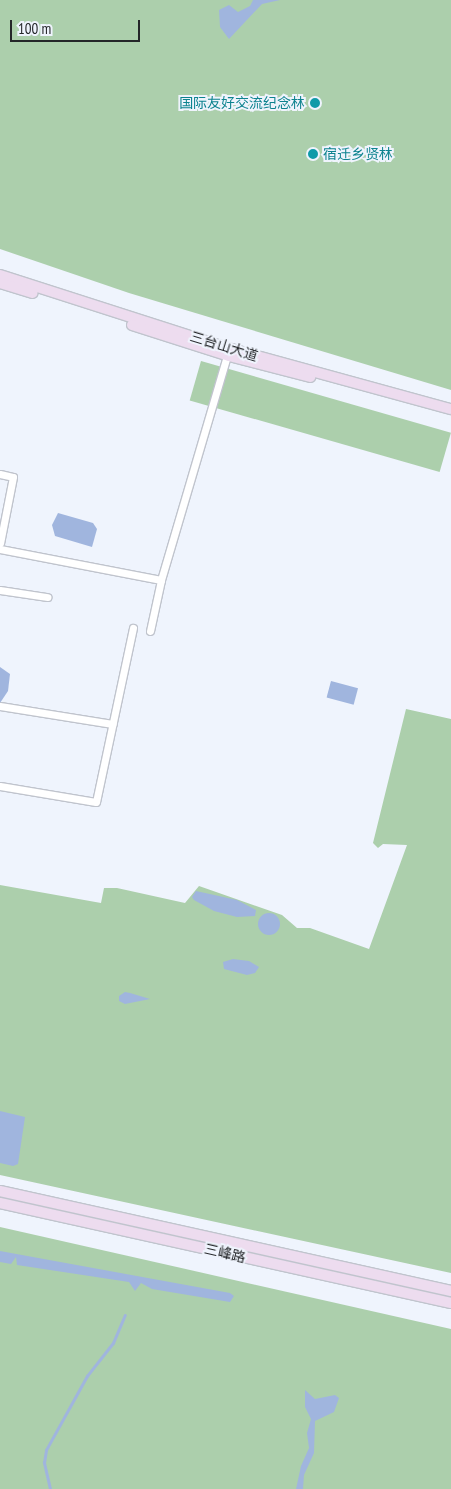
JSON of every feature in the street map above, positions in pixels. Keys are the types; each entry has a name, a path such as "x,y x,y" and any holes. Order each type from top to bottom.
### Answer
{"main road":[{"name":"三台山大道","path":"0,275 228,352 451,409"},
{"name":"三台山大道","path":"0,283 228,352 451,416"},
{"name":"三峰路","path":"0,1191 451,1291"},
{"name":"三峰路","path":"0,1203 451,1303"}],"street":[{"path":"150,631 161,580 228,352"},
{"path":"0,474 13,477 0,543"},
{"path":"0,549 161,580"},
{"path":"0,590 47,598"},
{"path":"0,786 96,802 133,628"},
{"path":"0,706 113,724"}],"green space":[{"path":"0,0 451,0 451,390 129,293 0,249"},
{"path":"201,361 451,433 440,472 190,400"},
{"path":"406,709 451,719 451,1273 0,1175 0,885 101,903 104,888 117,888 185,903 199,886 282,915 297,928 310,928 369,949 407,845 383,844 378,848 373,843"},
{"path":"0,1227 451,1329 451,1489 0,1489"}],"water":[{"path":"253,0 280,0 262,4 229,39 220,27 219,10 229,5 238,12 250,6"},
{"path":"58,513 93,523 97,529 92,547 55,536 52,525"},
{"path":"0,667 10,674 8,691 0,703"},
{"path":"331,681 358,688 354,705 327,697"},
{"path":"196,891 237,900 256,910 255,916 237,917 214,911 194,900 192,897"},
{"path":"269,913 277,916 280,924 277,932 269,935 261,932 258,924 261,916"},
{"path":"233,959 249,961 259,967 255,973 247,975 224,969 223,962"},
{"path":"125,992 150,999 125,1004 119,1001 119,996"},
{"path":"0,1111 25,1117 18,1164 13,1166 0,1163"},
{"path":"0,1251 230,1293 234,1296 230,1302 152,1289 141,1283 135,1291 129,1282 17,1265 16,1257 11,1264 0,1262"},
{"path":"305,1390 315,1399 335,1395 339,1398 334,1412 315,1421 314,1453 304,1475 303,1489 296,1489 301,1466 309,1448 307,1433 311,1419 305,1407"}],"waterway":[{"path":"50,1489 44,1463 46,1450 87,1376 113,1343 125,1315"}],"place":[{"name":"国际友好交流纪念林","path":"315,103"},
{"name":"宿迁乡贤林","path":"313,154"}]}
